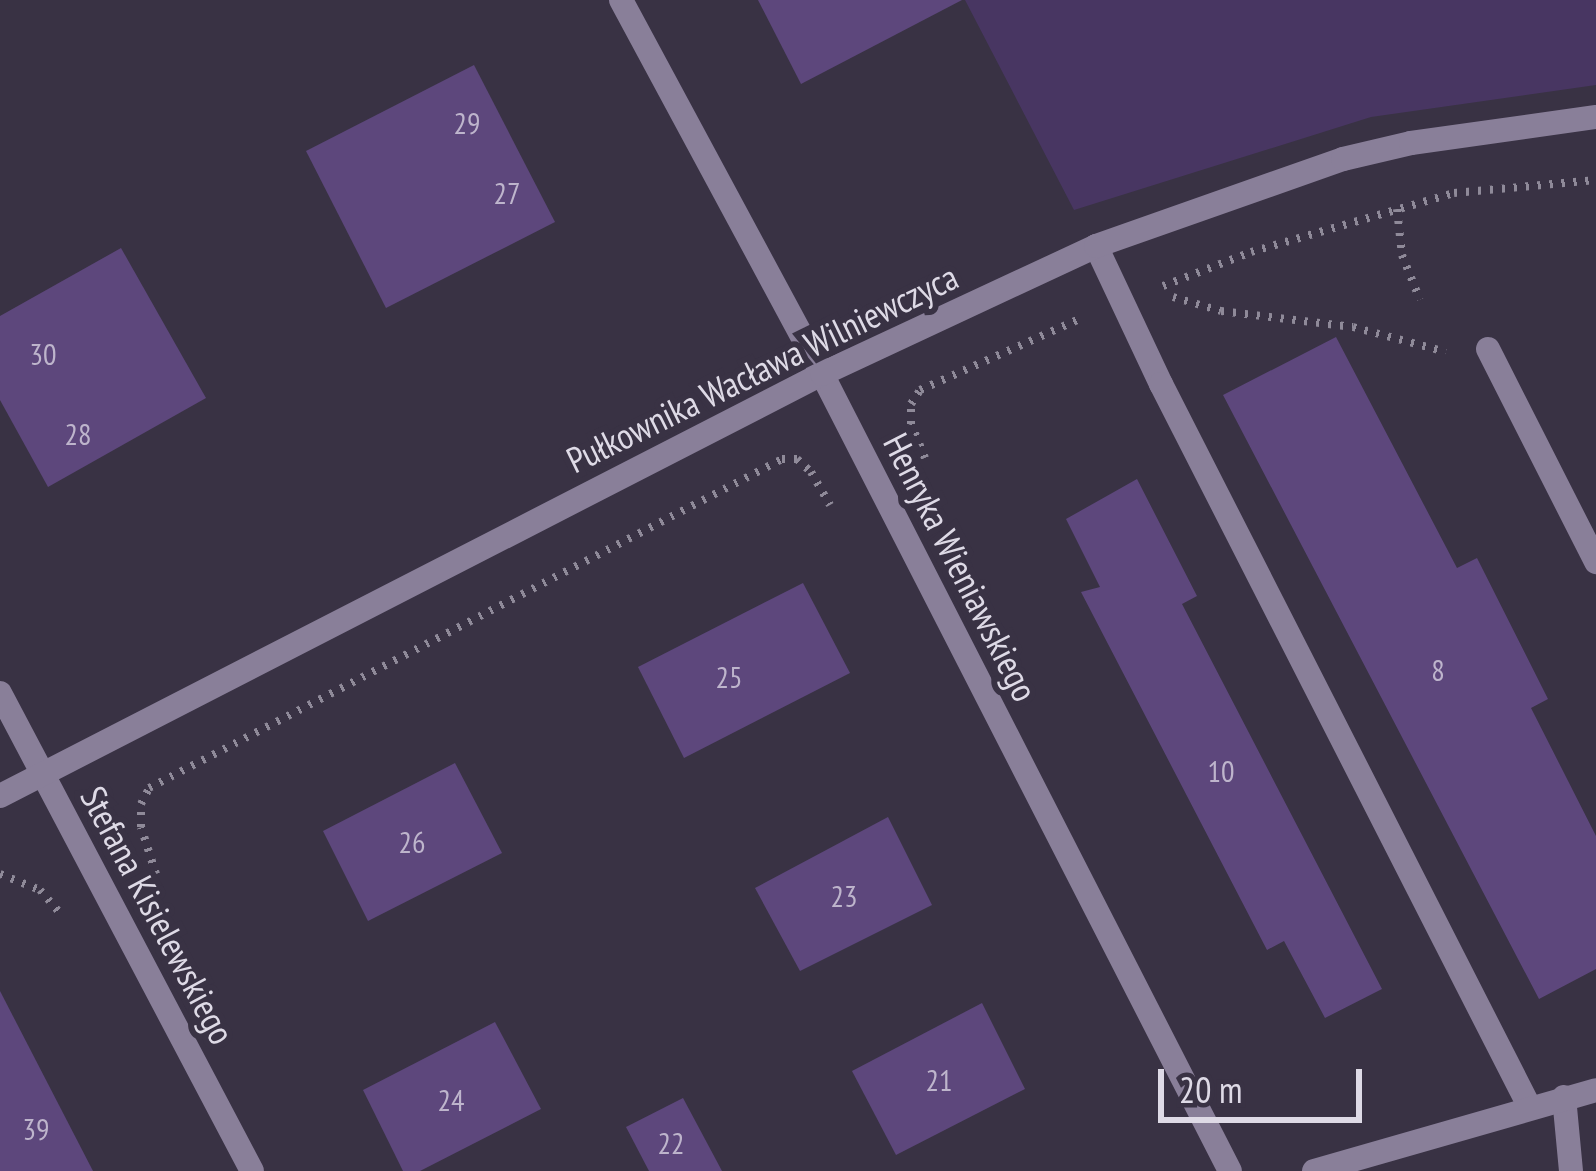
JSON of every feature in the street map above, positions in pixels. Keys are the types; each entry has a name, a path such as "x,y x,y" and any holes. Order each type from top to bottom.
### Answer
{"street":[{"name":"Henryka Wieniawskiego","path":"620,0 822,374 1231,1171"},
{"name":"Pułkownika Wacława Wilniewczyca","path":"0,796 822,374 1096,246 1342,159 1411,143 1596,117"},
{"path":"1096,246 1529,1106"},
{"path":"1487,349 1596,562"},
{"name":"Stefana Kisielewskiego","path":"0,693 252,1171"},
{"path":"1314,1171 1596,1090"},
{"path":"1564,1097 1571,1171"}],"path":[{"path":"1447,352 1353,327 1221,311 1152,290 1251,252 1454,193 1596,180"},
{"path":"1397,209 1402,255 1420,300"},
{"path":"925,458 911,424 911,404 920,390 1121,302"},
{"path":"156,874 141,827 141,804 149,788 782,459 797,459 811,472 831,506"},
{"path":"0,874 40,890 66,921"}],"shaded area":[{"path":"965,0 1596,0 1596,85 1371,117 1074,210"}],"building":[{"path":"758,0 962,0 801,84"},
{"path":"474,65 555,222 386,308 306,151"},
{"path":"121,248 206,398 48,487 0,400 0,316"},
{"path":"1336,337 1457,568 1477,558 1548,699 1531,708 1596,836 1596,969 1539,999 1223,395"},
{"path":"1137,479 1197,596 1182,604 1382,989 1325,1018 1284,941 1267,950 1081,592 1100,587 1066,519"},
{"path":"803,583 850,673 684,758 638,667"},
{"path":"455,763 502,853 368,921 323,831"},
{"path":"888,817 932,905 800,971 755,888"},
{"path":"0,991 93,1171 0,1171"},
{"path":"982,1003 1025,1089 896,1155 852,1071"},
{"path":"495,1022 541,1109 420,1171 403,1171 363,1090"},
{"path":"683,1098 722,1171 649,1171 626,1127"}]}
